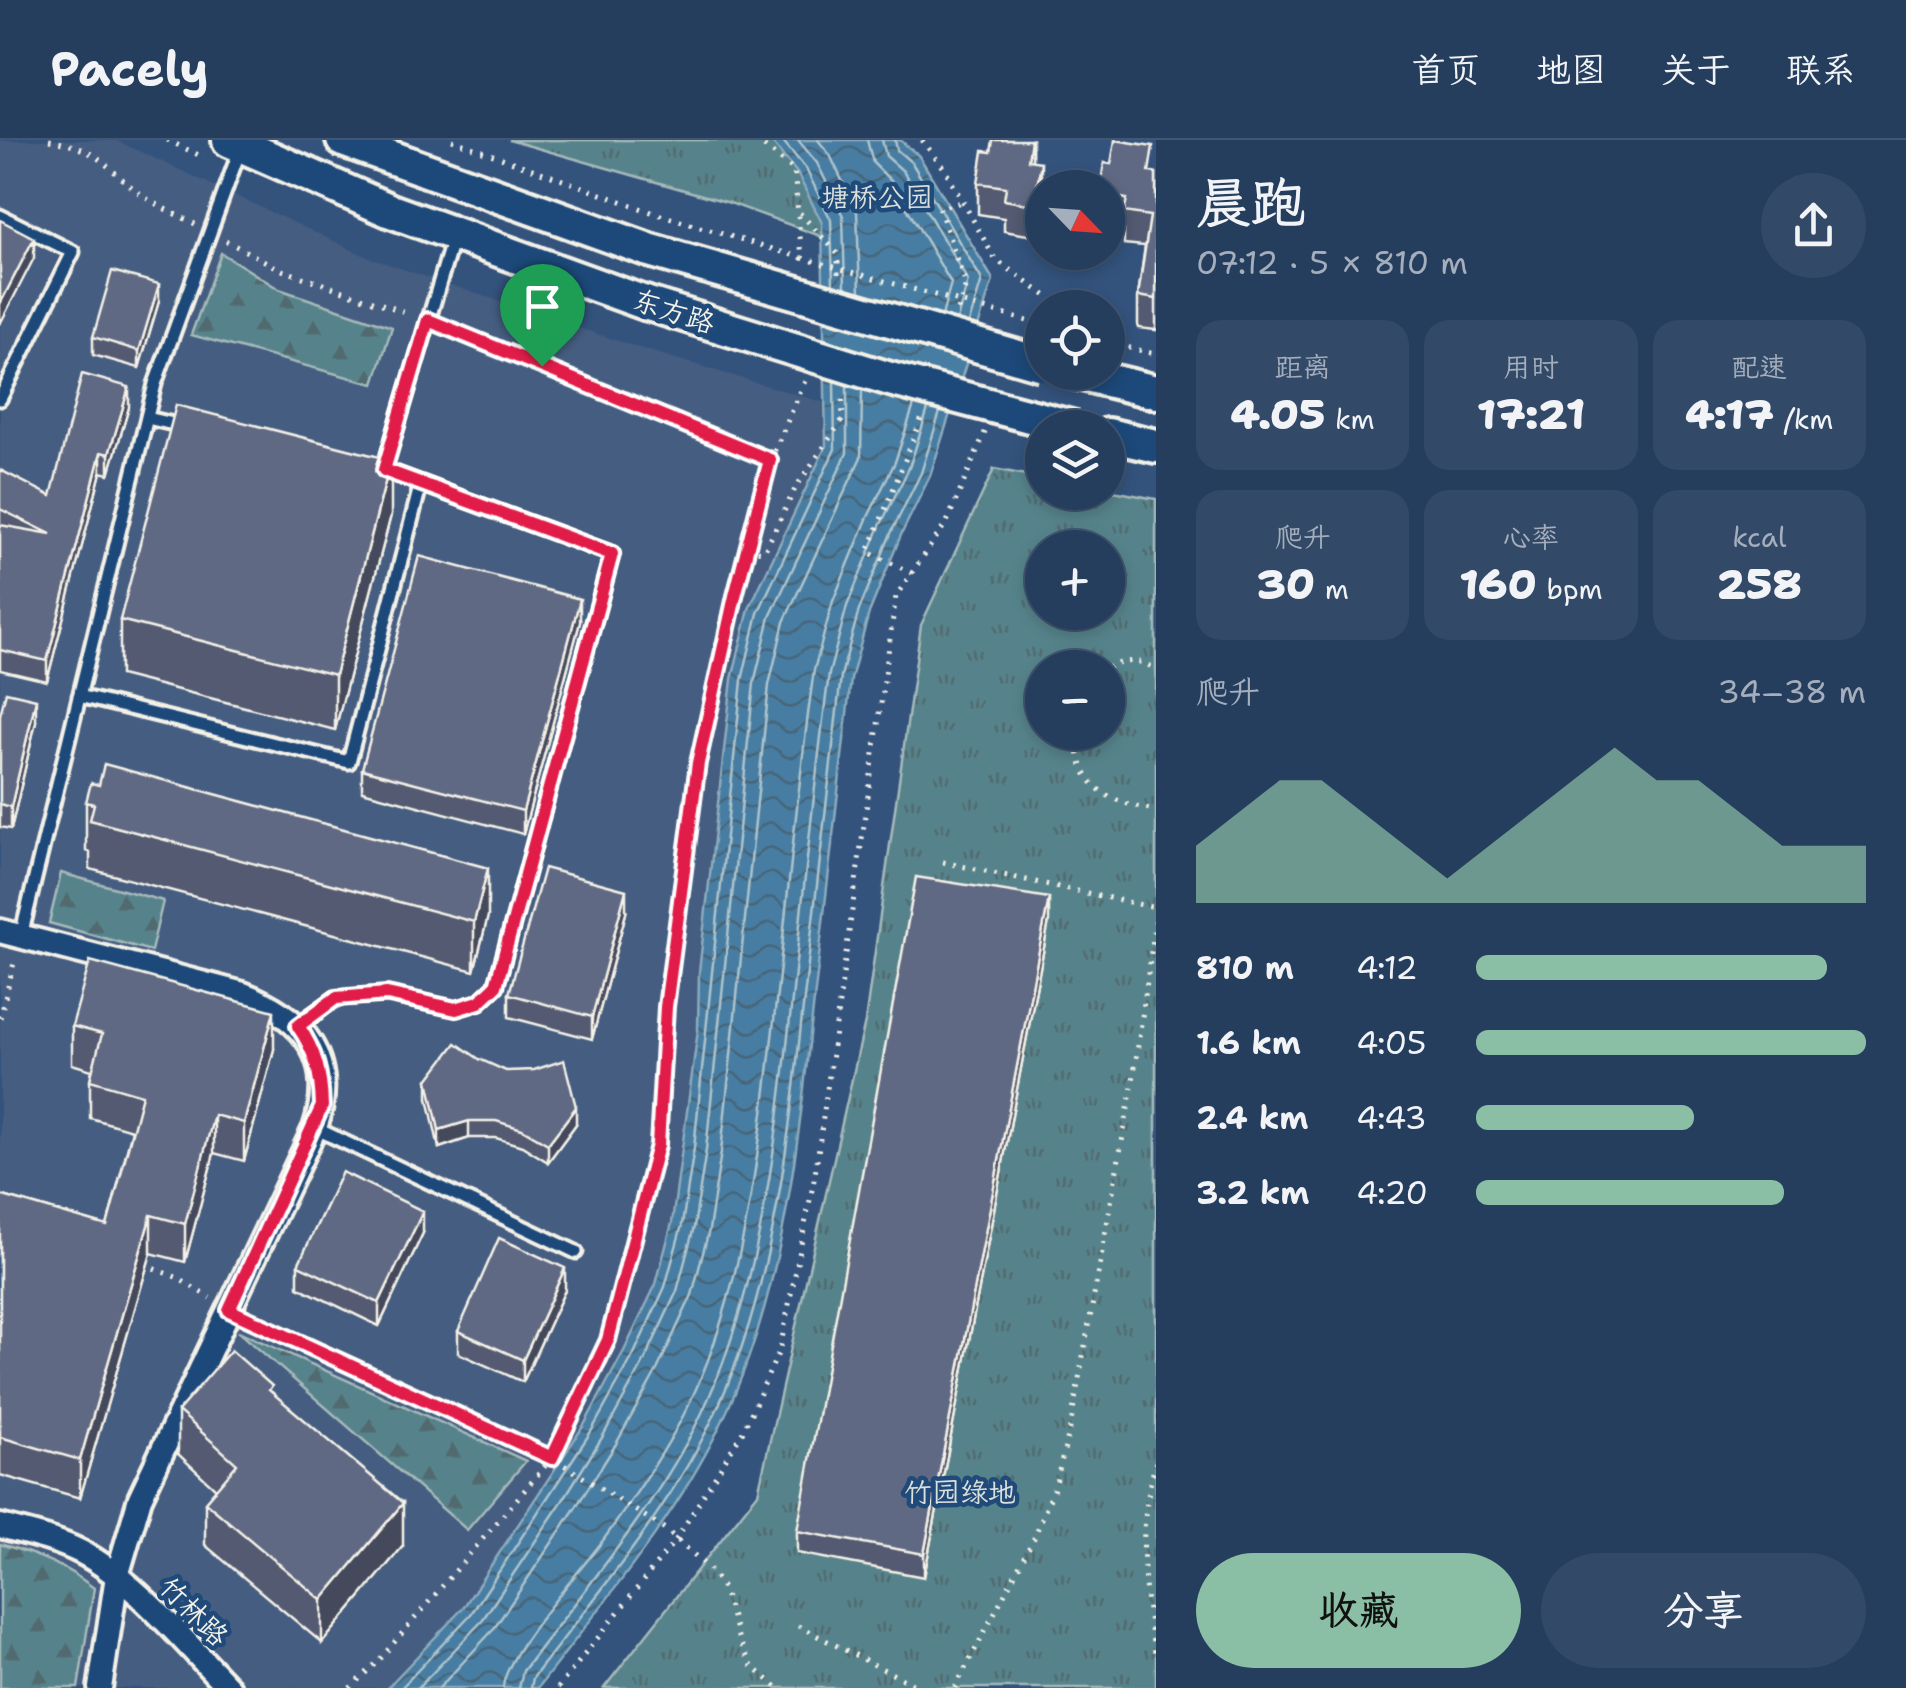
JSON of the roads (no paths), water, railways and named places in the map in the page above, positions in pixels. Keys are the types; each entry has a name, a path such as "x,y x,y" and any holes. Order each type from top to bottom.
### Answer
{"main road":[{"name":"东方路","path":"343,140 649,250 1025,359"},
{"name":"东方路","path":"235,143 391,211 645,303 890,379 1025,415"},
{"path":"1125,384 1156,392"},
{"path":"1125,439 1156,446"}],"street":[{"path":"10,934 243,994 272,1006 298,1026 314,1048 322,1077 322,1106 315,1128 140,1498 117,1576 100,1688"},
{"name":"竹林路","path":"0,1526 66,1546 117,1576 224,1684"}],"lane":[{"path":"10,934 79,696 155,384 210,232 235,143"},
{"path":"0,216 73,252 0,399"},
{"path":"384,470 454,234"},
{"path":"147,418 201,430"},
{"path":"298,1026 336,998 387,994 456,1009 479,1002 496,986 612,554 366,466"},
{"path":"79,696 349,762 422,483"},
{"path":"315,1128 576,1252"}],"water":[{"path":"770,140 900,140 919,156 993,280 930,476 869,613 851,679 801,1116 773,1276 741,1379 701,1463 635,1562 538,1688 387,1688 463,1608 584,1425 656,1284 672,1223 698,1030 699,972 732,679 749,609 826,446 822,223 797,173"}],"park label":[{"name":"塘桥公园","path":"877,197"},
{"name":"竹园绿地","path":"960,1492"}]}
